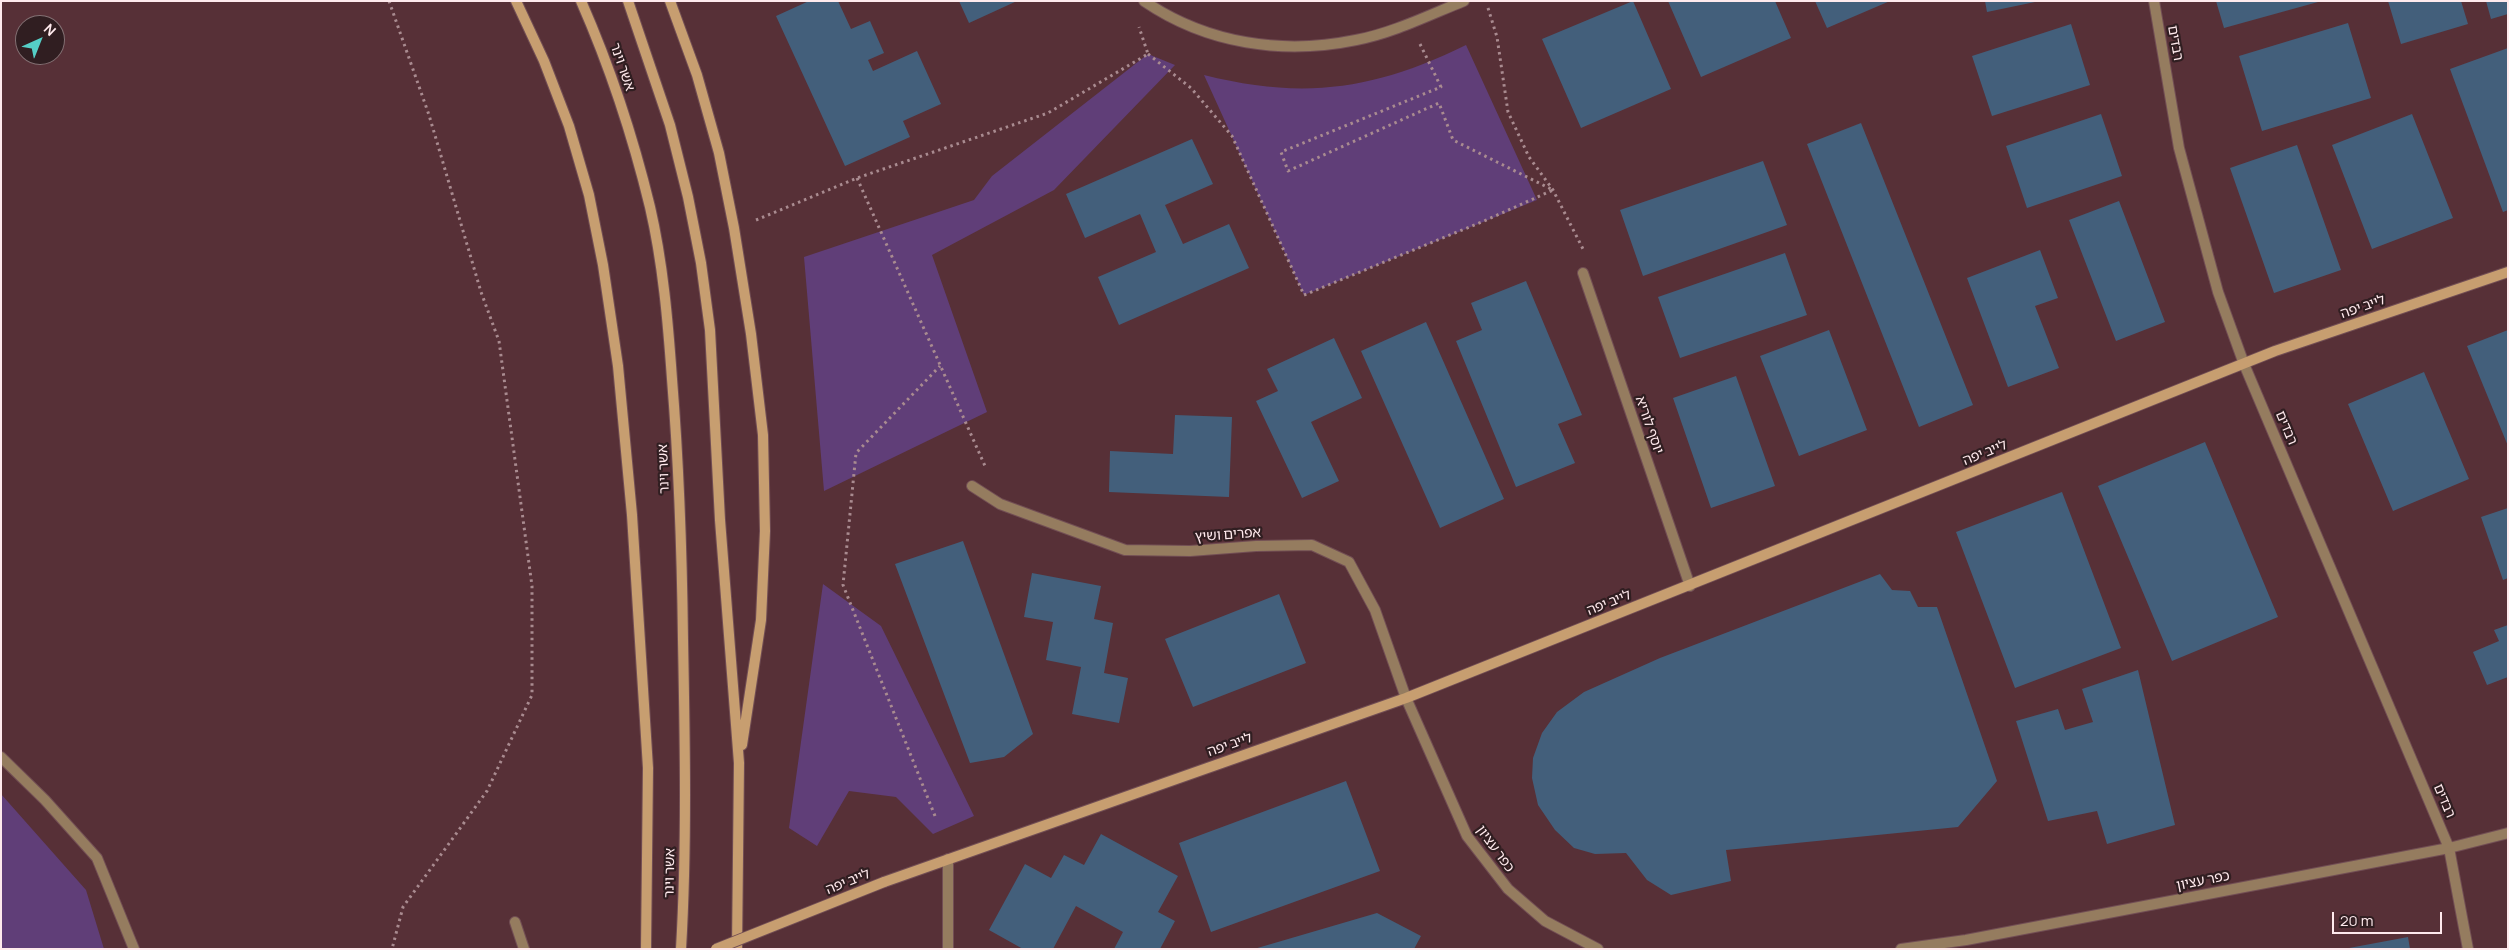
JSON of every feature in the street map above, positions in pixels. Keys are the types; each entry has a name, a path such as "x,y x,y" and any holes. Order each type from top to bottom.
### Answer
{"main road":[{"path":"516,1 548,70 569,126 584,178 603,265 617,357 632,515 648,768 646,949"},
{"name":"אשר וינר","path":"581,1 597,36 627,123 650,208 664,286 677,436 682,580 685,766 681,949"},
{"name":"אשר וינר","path":"628,1 670,125 688,197 701,263 710,330 720,520 739,763 737,949"},
{"path":"670,1 700,83 719,153 734,228 751,334 763,435 765,531 761,620 739,763"},
{"name":"לייב יפה","path":"716,949 884,882 1406,698 2275,351 2508,272"}],"street":[{"path":"1144,1 1161,13 1199,30 1238,41 1278,47 1318,46 1358,40 1464,1"},
{"name":"רבדים","path":"2154,1 2180,148 2218,292 2244,364 2449,848 2468,949"},
{"name":"יוסף לוריא","path":"1583,273 1690,586"},
{"name":"אפרים ושיץ","path":"972,486 1000,504 1125,550 1190,551 1256,546 1312,546 1349,562 1374,610 1406,698"},
{"name":"כפר עציון","path":"1406,698 1467,836 1508,889 1545,921 1598,949"},
{"path":"1,757 45,800 97,858 128,930 134,949"},
{"name":"כפר עציון","path":"1901,949 1976,938 2449,848 2508,832"},
{"path":"948,859 948,949"},
{"path":"515,922 524,949"}],"path":[{"path":"388,1 430,115 482,292 499,341 532,586 532,695 487,792 403,907 392,949"},
{"path":"1486,1 1497,37 1508,112 1529,157 1553,190 1583,247 1583,273"},
{"path":"1136,19 1148,54 1191,88 1232,136 1304,296 1484,222 1553,190"},
{"path":"1410,22 1441,87 1281,152 1288,171 1438,103 1453,140 1553,190"},
{"path":"734,228 857,178 1048,113 1148,54"},
{"path":"857,178 990,478 972,486"},
{"path":"935,816 843,585 856,453 940,366"}],"shaded area":[{"path":"1466,45 1537,200 1304,295 1204,75 1240,83 1274,87 1307,88 1338,86 1369,81 1400,72"},
{"path":"1148,54 1175,65 1054,190 932,255 987,412 824,491 804,257 974,200 992,176"},
{"path":"823,584 881,626 974,816 933,834 896,797 849,791 817,846 789,828"},
{"path":"1,794 86,890 104,949 1,949"}],"building":[{"path":"809,1 838,1 851,29 870,21 884,53 868,60 873,71 917,51 941,104 903,121 910,137 845,166 776,16"},
{"path":"959,1 1017,1 969,23"},
{"path":"1633,1 1671,89 1581,128 1542,39"},
{"path":"1668,1 1775,1 1791,38 1701,77"},
{"path":"1815,1 1890,1 1827,28"},
{"path":"1985,1 2035,1 2035,2 1987,12"},
{"path":"2216,1 2318,1 2318,2 2224,28"},
{"path":"2388,1 2461,1 2468,24 2401,44"},
{"path":"2486,1 2508,1 2508,14 2491,19"},
{"path":"2348,23 2371,98 2262,131 2239,56"},
{"path":"2071,24 2090,85 1992,116 1972,56"},
{"path":"2508,48 2508,210 2503,212 2450,69"},
{"path":"2101,114 2122,176 2027,208 2006,146"},
{"path":"2412,114 2453,218 2372,249 2332,145"},
{"path":"1861,123 1973,405 1919,427 1807,144"},
{"path":"1192,139 1213,184 1165,205 1183,244 1229,224 1249,268 1119,325 1098,277 1156,252 1140,214 1085,238 1066,194"},
{"path":"2297,145 2341,270 2274,293 2230,168"},
{"path":"1763,161 1787,225 1643,276 1620,210"},
{"path":"2119,201 2165,322 2116,341 2069,220"},
{"path":"2040,250 2058,298 2035,306 2059,368 2008,387 1967,278"},
{"path":"1785,253 1807,315 1680,358 1658,297"},
{"path":"1526,281 1582,415 1558,424 1575,463 1516,487 1456,341 1482,330 1471,303"},
{"path":"1426,322 1504,499 1440,528 1361,351"},
{"path":"1829,330 1867,430 1799,456 1760,356"},
{"path":"2508,330 2508,446 2467,346"},
{"path":"1334,338 1362,398 1311,422 1339,481 1302,498 1256,401 1278,391 1267,369"},
{"path":"2424,372 2469,479 2393,511 2348,404"},
{"path":"1736,376 1775,486 1711,508 1673,398"},
{"path":"1175,415 1232,417 1229,497 1109,492 1110,451 1173,454"},
{"path":"2205,442 2278,617 2172,661 2098,486"},
{"path":"2062,492 2121,648 2015,688 1956,532"},
{"path":"2508,508 2508,578 2503,580 2481,517"},
{"path":"963,541 1033,734 1004,757 970,763 895,564"},
{"path":"1032,573 1101,586 1094,619 1113,623 1104,673 1128,678 1119,723 1072,714 1081,667 1046,660 1053,622 1024,617"},
{"path":"1880,574 1892,590 1910,591 1918,607 1937,607 1997,781 1958,827 1726,850 1731,881 1671,895 1647,880 1626,853 1595,854 1574,848 1555,830 1538,805 1532,778 1533,758 1542,733 1557,712 1584,692 1660,658"},
{"path":"1279,594 1306,663 1193,707 1165,639"},
{"path":"2508,625 2508,677 2487,685 2473,652 2499,641 2494,630"},
{"path":"2138,670 2175,825 2107,844 2097,811 2048,821 2016,721 2058,709 2065,730 2093,722 2082,689"},
{"path":"1346,781 1380,871 1211,932 1179,843"},
{"path":"1101,834 1178,876 1158,912 1175,921 1160,949 1114,949 1123,932 1076,906 1053,949 1023,949 989,930 1025,864 1051,878 1064,855 1084,865"},
{"path":"1377,913 1421,936 1414,949 1254,949"},
{"path":"2408,937 2410,949 2349,949 2349,948"}]}
